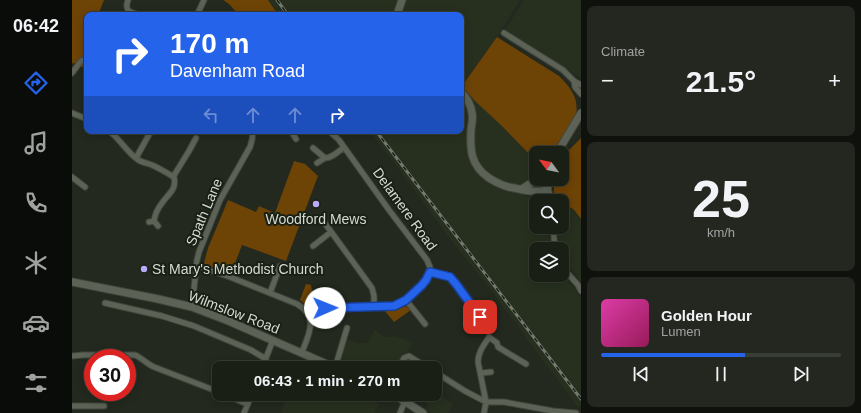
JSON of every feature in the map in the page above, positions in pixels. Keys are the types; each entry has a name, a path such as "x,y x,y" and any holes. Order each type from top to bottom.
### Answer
{"main road":[{"path":"399,12 402,0"},
{"path":"464,96 468,101 472,113 471,148 473,160 485,175 498,184 508,188 527,191 544,191 546,186"},
{"path":"561,146 581,113"},
{"path":"522,190 529,185"},
{"path":"534,186 534,188 538,191"},
{"name":"Wilmslow Road","path":"72,282 192,307 321,361"},
{"path":"405,401 423,413"}],"street":[{"path":"128,0 126,6 127,9 132,12"},
{"path":"198,12 204,0"},
{"path":"504,33 557,66 574,81 581,85"},
{"path":"72,72 84,60"},
{"path":"574,81 575,87 581,94"},
{"path":"72,113 84,118"},
{"path":"112,134 136,158 173,177 175,182 172,191 162,202 151,221 158,226"},
{"path":"136,158 149,134"},
{"name":"Spath Lane","path":"192,307 199,252 227,186 250,147 253,134"},
{"path":"293,134 296,139"},
{"name":"Delamere Road","path":"309,314 321,308 394,306 406,300 422,285 430,272 430,267 427,260 339,140 332,134"},
{"path":"173,177 196,138"},
{"path":"317,163 324,158 330,158 344,147"},
{"path":"313,148 324,158"},
{"path":"72,177 85,187"},
{"path":"538,191 541,194"},
{"path":"324,222 372,288 374,306"},
{"path":"313,246 331,232"},
{"path":"197,266 230,277 299,305 306,310 309,314 311,327 302,352"},
{"path":"270,294 280,266"},
{"path":"430,272 446,275 452,279 480,317 473,322"},
{"path":"569,275 581,291"},
{"path":"406,300 425,324"},
{"name":"Wilmslow Road","path":"105,303 162,316 194,326 251,350 266,359"},
{"path":"337,361 347,328"},
{"path":"484,413 486,402 478,356 480,350 489,337 497,343 498,347 526,364"},
{"path":"266,359 273,340"},
{"path":"72,356 135,355 149,364 212,389"},
{"path":"402,361 404,358 409,356 417,361"},
{"path":"480,373 491,372"},
{"path":"442,376 486,402 504,402 539,406 553,411 576,413"},
{"path":"241,401 248,404"},
{"path":"244,413 249,401"},
{"path":"400,413 405,401"},
{"path":"72,406 104,406"}],"shaded area":[{"path":"72,0 104,0 99,12 84,12 84,68 73,63 72,64"},
{"path":"223,0 268,0 276,12 236,12"},
{"path":"268,0 520,0 497,37 464,83 464,12 277,12"},
{"path":"524,0 581,0 581,78 505,30"},
{"path":"497,37 559,76 570,89 575,98 577,109 576,115 557,146 529,146 529,154 464,88 464,83"},
{"path":"464,88 505,125 529,153 529,179 524,183 525,196 529,196 529,234 549,234 550,242 529,242 529,282 569,282 581,297 581,405 578,407 525,337 517,324 504,309 493,292 456,247 371,134 464,134"},
{"path":"581,138 581,219 569,206 569,194 554,194 554,186 569,186 569,150"},
{"path":"294,161 305,164 318,176 286,261 242,245 231,274 205,264 208,248 228,200 256,212 259,206 275,213"},
{"path":"569,207 581,220 581,283 569,266 569,242 559,242 558,234 569,234"},
{"path":"306,284 311,285 315,306 313,308 309,308 300,300"},
{"path":"407,306 411,310 394,322 384,310 397,309"},
{"path":"374,330 377,330 377,332 385,337 395,336 413,342 400,361 339,361 345,339 359,343 368,343"},
{"path":"442,397 453,404 448,413 432,413 426,409 428,404 423,401 442,401"},
{"path":"286,401 372,401 379,404 375,413 281,413"}],"railway":[{"path":"277,0 286,12"},
{"path":"378,134 581,399"}],"place":[{"name":"Woodford Mews","path":"316,204"},
{"name":"St Mary's Methodist Church","path":"144,269"}],"route":[{"path":"325,308 394,306 412,295 426,280 430,272 450,277 480,317"}]}
